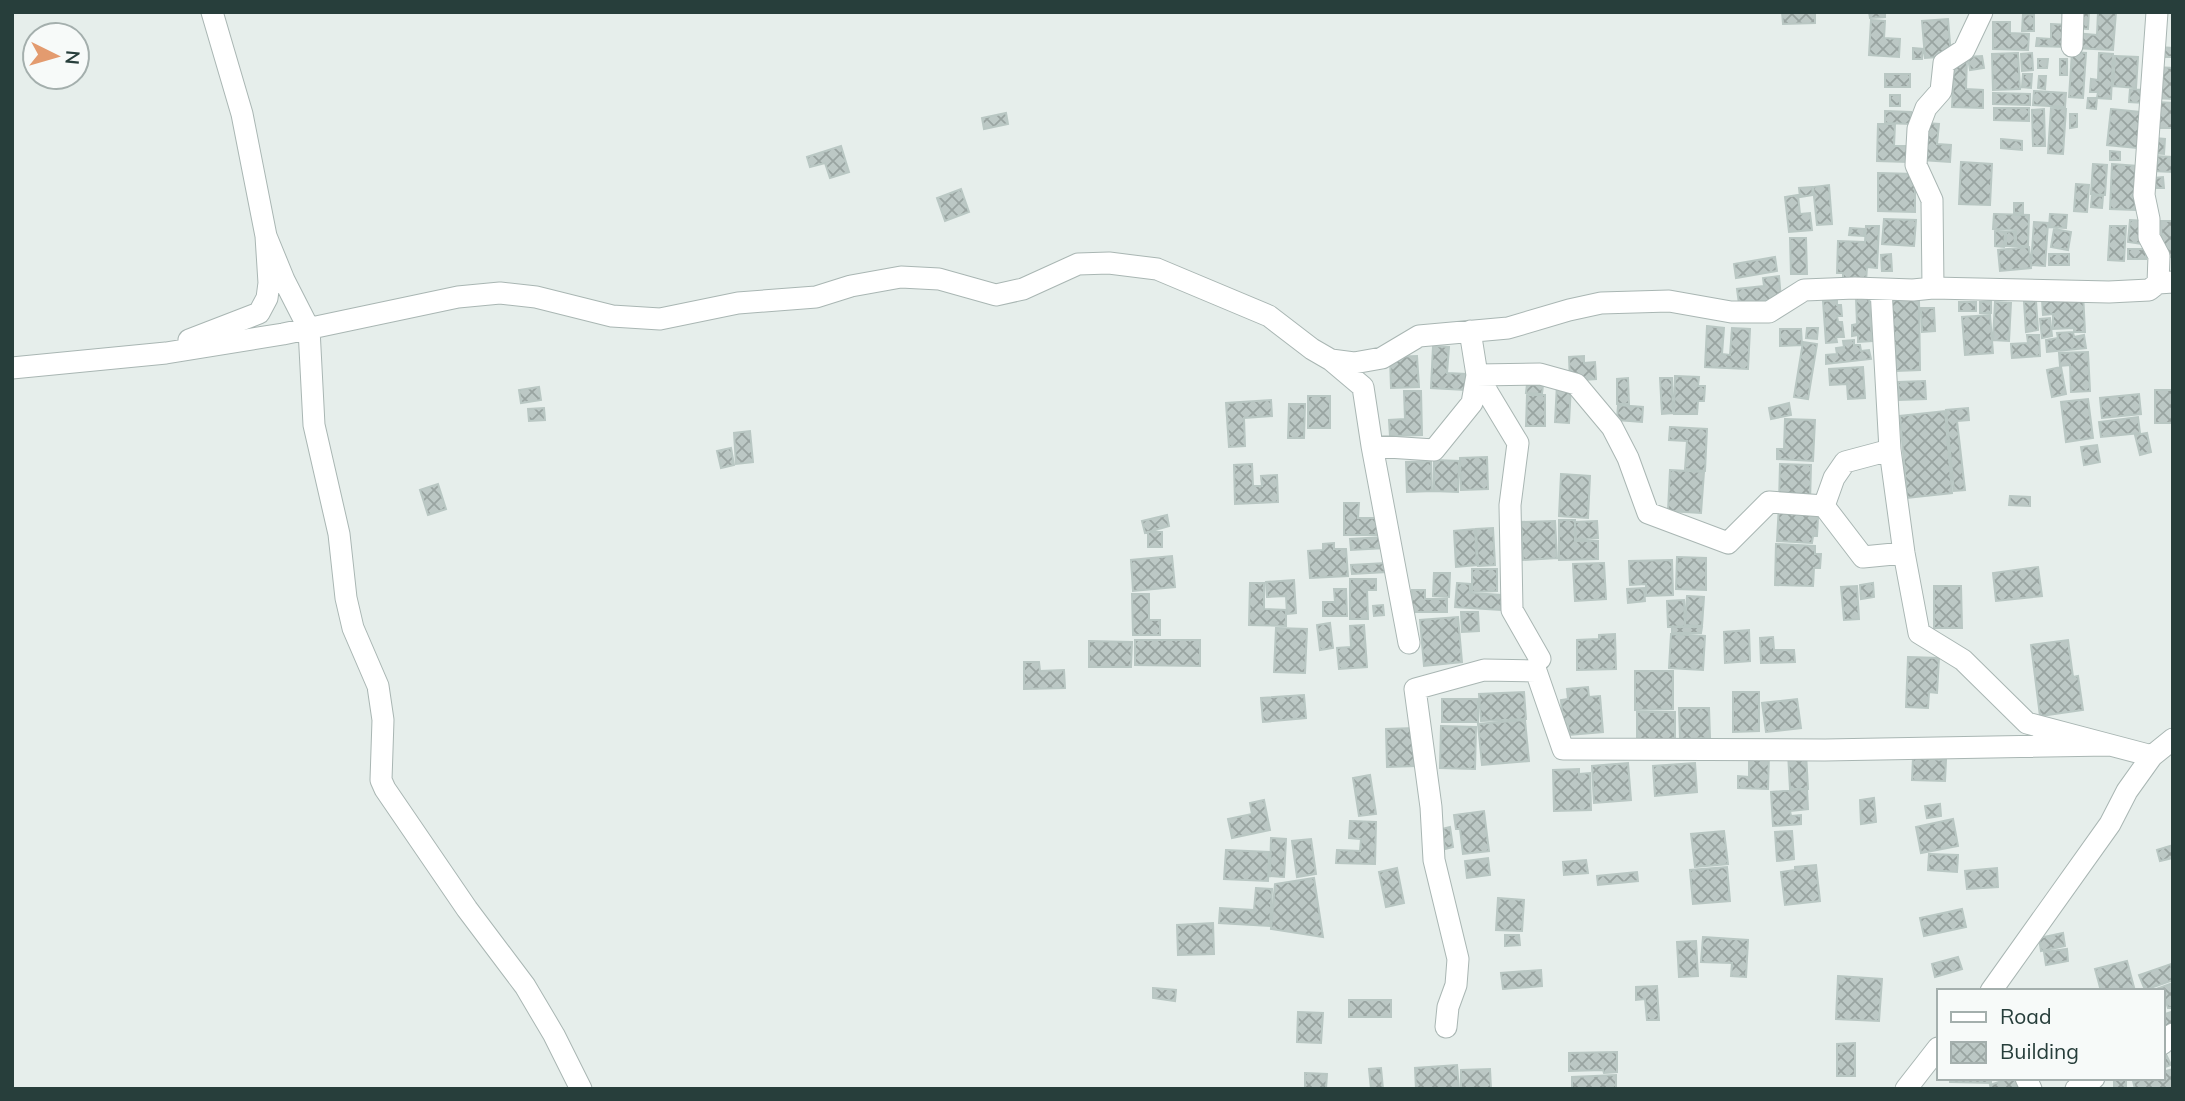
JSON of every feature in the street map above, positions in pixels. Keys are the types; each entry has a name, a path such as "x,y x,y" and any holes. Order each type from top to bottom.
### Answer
{"street":[{"path":"166,353 190,340 259,313 267,298 269,283 266,236 242,114 212,12"},
{"path":"1933,288 1932,200 1916,165 1918,129 1926,108 1941,91 1944,63 1964,50 1982,12"},
{"path":"2072,46 2073,12"},
{"path":"1331,360 1354,363 1382,358 1419,336 1508,328 1601,303 1669,301 1731,312 1769,312 1804,290 1933,288 2109,292 2149,289 2165,282 2159,256 2150,237 2144,195 2157,12"},
{"path":"266,236 284,281 309,329 314,425 339,534 346,598 354,628 378,686 383,720 381,780 436,864 525,986 581,1089"},
{"path":"12,368 166,353 309,329 458,297 500,293 536,297 612,316 660,319 738,303 816,297 851,286 901,277 939,279 996,295 1023,289 1078,264 1109,263 1157,270 1269,316 1311,349 1331,360 1363,387 1409,643"},
{"path":"1881,289 1890,450 1904,553 1919,633 1963,660 2027,723 2152,756"},
{"path":"1470,331 1478,375 1518,443 1510,505 1512,610 1540,659"},
{"path":"1478,375 1540,374 1576,384 1612,426 1628,458 1648,513 1728,543 1769,502 1824,506 1863,557 1904,553"},
{"path":"1372,446 1434,450 1472,403 1478,375"},
{"path":"1824,506 1834,478 1845,462 1890,450"},
{"path":"1446,1027 1448,1007 1456,985 1458,958 1434,860 1431,807 1415,689 1484,670 1536,671 1563,749 1825,750 2109,745"},
{"path":"1992,989 2110,824 2127,791 2152,756 2173,739"},
{"path":"1906,1089 1937,1049"}],"building":[{"path":"1782,12 1815,12 1815,23 1783,24"},
{"path":"1869,12 1885,12 1885,17 1870,18"},
{"path":"2075,12 2089,12 2088,29 2074,28"},
{"path":"2098,12 2116,12 2113,50 2074,48 2075,33 2097,35"},
{"path":"2023,14 2034,15 2034,31 2022,31"},
{"path":"1948,19 1951,56 1925,58 1922,21"},
{"path":"1871,20 1885,21 1884,38 1900,39 1899,57 1869,55"},
{"path":"1993,22 2010,22 2010,33 2029,34 2028,50 1993,49"},
{"path":"2051,24 2070,25 2069,47 2036,46 2037,38 2051,39"},
{"path":"2158,47 2173,48 2173,57 2158,57"},
{"path":"1913,48 1923,49 1922,59 1913,59"},
{"path":"2072,52 2086,53 2083,98 2069,97"},
{"path":"2018,53 2020,89 1993,90 1992,54"},
{"path":"2032,53 2033,70 2022,71 2021,54"},
{"path":"2099,53 2113,54 2111,99 2097,98 2098,92 2090,92 2091,79 2098,80"},
{"path":"1982,56 1984,68 1970,70 1968,57"},
{"path":"2115,56 2138,57 2136,88 2113,86"},
{"path":"1954,59 1967,59 1966,89 1983,90 1983,108 1952,107"},
{"path":"2038,59 2048,59 2047,68 2038,68"},
{"path":"2060,59 2067,59 2067,75 2060,75"},
{"path":"2156,67 2173,68 2173,99 2155,98"},
{"path":"1885,74 1910,74 1910,87 1885,87"},
{"path":"2023,74 2032,74 2031,88 2022,87"},
{"path":"2039,76 2046,76 2045,89 2038,88"},
{"path":"2130,89 2146,90 2145,103 2129,102"},
{"path":"2034,91 2066,93 2065,107 2033,105"},
{"path":"1993,93 2030,94 2030,105 1993,104"},
{"path":"1890,95 1900,95 1900,106 1890,106"},
{"path":"2088,98 2097,98 2096,109 2087,108"},
{"path":"2157,102 2173,103 2173,128 2156,128"},
{"path":"1994,108 2029,108 2029,121 1994,120"},
{"path":"2051,108 2066,109 2063,154 2048,153"},
{"path":"2044,109 2045,146 2033,146 2032,110"},
{"path":"2111,109 2140,112 2137,148 2107,145"},
{"path":"1885,111 1911,112 1911,124 1885,123"},
{"path":"1006,113 1008,124 984,129 982,118"},
{"path":"2070,114 2077,114 2077,127 2070,128"},
{"path":"1925,123 1939,124 1937,144 1951,145 1950,162 1922,160"},
{"path":"1878,124 1895,124 1894,146 1909,146 1908,162 1877,161"},
{"path":"2154,138 2165,139 2164,154 2153,153"},
{"path":"2001,139 2022,141 2022,150 2001,148"},
{"path":"841,146 849,172 830,178 825,163 810,167 807,157"},
{"path":"2110,151 2120,152 2120,160 2110,160"},
{"path":"2153,156 2173,157 2173,172 2153,171"},
{"path":"1961,162 1992,164 1990,205 1959,204"},
{"path":"2093,164 2107,165 2105,195 2091,194"},
{"path":"2112,164 2138,166 2136,210 2110,209"},
{"path":"1878,173 1915,174 1915,212 1878,211"},
{"path":"2163,177 2164,188 2154,188 2154,178"},
{"path":"2076,184 2089,185 2087,212 2074,211"},
{"path":"1829,185 1832,224 1817,225 1813,187"},
{"path":"1812,187 1813,195 1800,197 1799,188"},
{"path":"961,189 969,212 945,221 937,198"},
{"path":"1798,195 1800,214 1810,213 1812,230 1789,232 1785,197"},
{"path":"2092,195 2103,196 2102,208 2091,207"},
{"path":"2014,203 2023,203 2023,213 2014,213"},
{"path":"1994,214 2029,215 2028,246 2016,246 2016,230 1993,229"},
{"path":"2050,214 2067,215 2066,228 2049,227"},
{"path":"1884,219 1916,220 1914,246 1882,244"},
{"path":"2130,220 2145,221 2143,244 2128,242"},
{"path":"2161,221 2172,221 2173,257 2162,257"},
{"path":"2034,222 2048,223 2045,266 2031,265"},
{"path":"1866,226 1879,226 1877,268 1867,267 1866,282 1843,281 1843,273 1837,273 1838,241 1865,242"},
{"path":"2110,226 2126,226 2124,261 2108,260"},
{"path":"1850,228 1864,229 1864,236 1849,235"},
{"path":"2054,229 2071,232 2068,250 2051,247"},
{"path":"1995,231 2005,232 2004,247 1995,246"},
{"path":"2014,231 2015,246 2006,246 2006,232"},
{"path":"1790,238 1806,238 1807,274 1791,274"},
{"path":"2029,247 2031,268 2000,271 1998,250"},
{"path":"2128,249 2146,249 2146,259 2128,259"},
{"path":"1891,254 1892,271 1882,271 1881,255"},
{"path":"2049,254 2069,254 2069,265 2049,265"},
{"path":"1775,257 1777,271 1736,278 1734,264"},
{"path":"1779,276 1781,299 1739,304 1737,289 1764,286 1763,278"},
{"path":"2083,293 2085,332 2074,332 2074,328 2053,329 2053,314 2043,315 2042,300"},
{"path":"1869,297 1872,341 1858,342 1858,335 1852,336 1852,325 1857,324 1856,298"},
{"path":"1837,300 1837,305 1841,305 1842,316 1837,316 1838,322 1842,322 1844,337 1836,337 1837,342 1826,343 1823,301"},
{"path":"1890,300 1919,300 1920,370 1896,371 1895,343 1891,343"},
{"path":"1991,301 1991,313 1980,313 1980,302"},
{"path":"2036,301 2038,330 2026,332 2024,302"},
{"path":"1959,302 1976,302 1976,311 1959,311"},
{"path":"1995,302 2011,303 2009,341 1993,340"},
{"path":"1921,308 1934,308 1935,331 1922,332"},
{"path":"1990,315 1993,353 1965,355 1962,317"},
{"path":"2050,318 2052,336 2042,338 2040,319"},
{"path":"1707,326 1724,328 1722,354 1730,355 1732,328 1750,329 1748,369 1705,367"},
{"path":"1807,328 1818,328 1817,339 1806,338"},
{"path":"1780,329 1801,329 1802,345 1780,346"},
{"path":"2073,332 2074,337 2084,335 2086,348 2047,352 2046,340 2058,338 2057,333"},
{"path":"2027,335 2039,335 2040,356 2012,358 2011,344 2028,343"},
{"path":"1854,340 1854,345 1860,345 1861,351 1869,350 1871,359 1826,364 1826,355 1837,354 1836,348 1844,347 1843,341"},
{"path":"1803,342 1817,344 1808,399 1794,397"},
{"path":"1433,346 1449,347 1447,373 1466,374 1465,390 1431,388"},
{"path":"2088,352 2090,391 2071,392 2070,365 2060,366 2059,353"},
{"path":"1417,356 1419,387 1391,388 1390,357"},
{"path":"1584,356 1584,363 1595,362 1596,379 1570,381 1569,357"},
{"path":"1863,367 1865,398 1848,399 1847,384 1830,385 1829,369"},
{"path":"2061,367 2066,394 2052,397 2047,370"},
{"path":"1675,376 1699,377 1698,386 1705,386 1704,401 1698,401 1697,414 1674,414"},
{"path":"1628,378 1629,404 1617,404 1617,379"},
{"path":"1660,378 1672,378 1673,413 1662,414"},
{"path":"1925,381 1926,399 1899,400 1898,382"},
{"path":"1527,384 1543,385 1542,394 1526,393"},
{"path":"1557,384 1571,385 1569,423 1555,422"},
{"path":"539,387 541,400 521,403 519,390"},
{"path":"2155,390 2173,390 2173,423 2155,423"},
{"path":"1404,391 1421,391 1422,435 1390,436 1389,420 1405,419"},
{"path":"2139,394 2141,414 2102,418 2100,398"},
{"path":"1527,395 1545,395 1545,426 1526,426"},
{"path":"1308,396 1330,396 1330,428 1308,428"},
{"path":"2088,399 2093,438 2066,442 2061,402"},
{"path":"1271,400 1272,416 1244,418 1245,446 1229,447 1226,403"},
{"path":"1789,403 1791,415 1771,419 1769,408"},
{"path":"1289,404 1305,404 1304,438 1288,438"},
{"path":"1618,405 1643,407 1642,422 1617,420"},
{"path":"544,408 545,420 529,421 528,409"},
{"path":"1968,408 1969,420 1957,421 1965,490 1954,491 1946,410"},
{"path":"1945,411 1952,493 1907,498 1900,416"},
{"path":"2138,417 2140,433 2101,437 2099,422"},
{"path":"1785,419 1815,420 1813,461 1777,459 1777,449 1784,449"},
{"path":"1670,427 1707,429 1705,471 1685,469 1687,441 1669,440"},
{"path":"750,431 753,462 736,464 734,433"},
{"path":"2147,433 2151,452 2140,455 2135,435"},
{"path":"2097,445 2100,462 2084,465 2081,447"},
{"path":"731,448 734,465 721,468 717,451"},
{"path":"1487,457 1488,489 1461,490 1460,458"},
{"path":"1434,460 1459,461 1458,492 1434,491"},
{"path":"1431,461 1432,491 1407,492 1406,462"},
{"path":"1252,464 1253,486 1262,486 1261,476 1277,475 1278,502 1235,504 1234,465"},
{"path":"1780,464 1811,465 1810,503 1779,503"},
{"path":"1670,470 1704,472 1701,513 1668,511"},
{"path":"1561,474 1590,476 1588,518 1559,516"},
{"path":"438,484 446,509 428,515 420,490"},
{"path":"2010,496 2030,497 2030,506 2009,505"},
{"path":"1344,503 1359,503 1358,518 1382,518 1382,535 1344,535"},
{"path":"1779,504 1814,506 1813,516 1818,517 1817,536 1813,536 1812,543 1777,541"},
{"path":"1167,515 1169,526 1145,533 1142,521"},
{"path":"1559,520 1575,520 1575,541 1598,541 1598,559 1559,560"},
{"path":"1555,521 1557,558 1523,560 1521,522"},
{"path":"1597,521 1598,538 1576,540 1575,522"},
{"path":"1493,528 1495,565 1478,566 1476,529"},
{"path":"1475,529 1477,565 1456,567 1454,531"},
{"path":"1148,532 1162,532 1162,547 1148,547"},
{"path":"1384,537 1385,548 1351,550 1350,539"},
{"path":"1334,543 1334,549 1346,549 1348,576 1310,578 1308,551 1323,550 1323,544"},
{"path":"1776,544 1815,546 1815,554 1821,554 1820,568 1814,568 1813,586 1775,585"},
{"path":"1172,556 1175,587 1133,591 1131,560"},
{"path":"1677,557 1706,558 1706,590 1676,589"},
{"path":"1672,560 1673,595 1646,596 1646,584 1630,585 1629,561"},
{"path":"1386,563 1387,572 1352,574 1351,565"},
{"path":"1604,563 1606,599 1575,601 1573,564"},
{"path":"2038,567 2042,596 1996,601 1993,573"},
{"path":"1472,569 1497,569 1497,591 1472,592"},
{"path":"1434,573 1450,573 1449,597 1433,596"},
{"path":"1350,579 1376,579 1376,590 1367,590 1368,619 1350,619"},
{"path":"1294,580 1296,613 1287,614 1286,596 1267,597 1266,582"},
{"path":"1250,583 1264,583 1264,609 1286,610 1286,626 1249,625"},
{"path":"1457,583 1470,584 1470,593 1502,595 1501,610 1455,607"},
{"path":"1873,583 1874,597 1861,599 1860,585"},
{"path":"1857,586 1859,619 1844,620 1841,587"},
{"path":"1934,586 1961,586 1962,628 1934,628"},
{"path":"1644,588 1645,601 1628,603 1627,589"},
{"path":"1334,589 1346,589 1347,616 1323,616 1323,602 1335,602"},
{"path":"1412,590 1425,590 1425,599 1447,599 1447,612 1412,612"},
{"path":"1132,594 1149,594 1149,620 1160,620 1160,635 1133,635"},
{"path":"1687,596 1704,597 1702,626 1685,625"},
{"path":"1684,600 1685,626 1668,627 1667,601"},
{"path":"1383,605 1384,615 1374,616 1373,606"},
{"path":"1461,612 1478,612 1479,631 1462,632"},
{"path":"1458,617 1462,662 1424,666 1420,620"},
{"path":"1330,623 1333,648 1320,650 1317,625"},
{"path":"1364,625 1367,667 1339,669 1337,648 1351,647 1350,626"},
{"path":"1672,627 1702,627 1701,633 1672,633"},
{"path":"1276,628 1307,629 1305,673 1274,672"},
{"path":"1749,630 1750,661 1725,663 1724,632"},
{"path":"1615,634 1616,669 1577,670 1577,640 1599,639 1599,635"},
{"path":"1671,634 1705,636 1703,670 1669,668"},
{"path":"1773,637 1774,650 1794,650 1795,662 1761,663 1760,638"},
{"path":"1135,640 1200,640 1200,666 1135,665"},
{"path":"2068,640 2073,677 2078,676 2083,710 2040,716 2031,645"},
{"path":"1089,641 1132,642 1131,667 1089,667"},
{"path":"1908,657 1939,658 1937,693 1929,692 1928,708 1906,707"},
{"path":"1024,662 1039,662 1040,671 1064,670 1065,688 1024,689"},
{"path":"1635,671 1673,671 1673,709 1635,710"},
{"path":"1588,687 1589,697 1600,696 1603,732 1569,735 1568,724 1563,724 1561,700 1568,699 1567,689"},
{"path":"1524,692 1526,719 1481,721 1479,694"},
{"path":"1733,692 1759,692 1759,731 1733,732"},
{"path":"1304,695 1306,718 1263,722 1261,698"},
{"path":"1442,699 1478,699 1478,722 1442,722"},
{"path":"1797,699 1801,728 1766,732 1762,703"},
{"path":"1679,708 1709,708 1710,738 1680,739"},
{"path":"1637,712 1675,712 1675,743 1637,743"},
{"path":"1525,720 1529,761 1482,765 1478,724"},
{"path":"1441,726 1476,727 1475,769 1440,768"},
{"path":"1415,728 1416,766 1387,767 1386,729"},
{"path":"1788,753 1806,753 1808,789 1790,789"},
{"path":"1749,755 1769,755 1768,789 1738,788 1738,776 1749,777"},
{"path":"1913,758 1946,760 1945,781 1912,780"},
{"path":"1628,763 1631,800 1594,803 1592,766"},
{"path":"1695,763 1697,792 1655,796 1653,766"},
{"path":"1579,769 1579,774 1590,773 1591,810 1554,811 1553,770"},
{"path":"1370,775 1376,814 1359,816 1353,778"},
{"path":"1807,789 1808,809 1790,811 1791,816 1801,815 1801,824 1773,826 1771,792"},
{"path":"1874,798 1876,822 1861,824 1860,800"},
{"path":"1264,800 1270,830 1232,838 1228,819 1252,814 1250,803"},
{"path":"1940,804 1941,816 1927,818 1925,806"},
{"path":"1484,811 1489,851 1463,854 1460,829 1456,829 1454,815"},
{"path":"1953,819 1958,846 1921,853 1916,827"},
{"path":"1350,821 1376,822 1375,864 1336,863 1337,850 1360,851 1361,839 1349,838"},
{"path":"1450,827 1453,847 1445,849 1442,829"},
{"path":"1724,831 1728,864 1695,867 1691,834"},
{"path":"1792,831 1794,859 1777,861 1775,832"},
{"path":"1271,838 1286,839 1284,877 1270,876"},
{"path":"1311,839 1316,874 1297,877 1292,841"},
{"path":"2173,845 2173,858 2160,861 2157,850"},
{"path":"1226,850 1269,852 1268,881 1224,879"},
{"path":"1929,854 1958,855 1957,872 1928,870"},
{"path":"1488,858 1490,875 1467,878 1465,861"},
{"path":"1586,860 1588,873 1564,875 1563,862"},
{"path":"1816,865 1820,901 1785,905 1781,872 1795,870 1795,867"},
{"path":"1727,867 1730,901 1693,904 1690,870"},
{"path":"1397,868 1404,903 1386,907 1379,872"},
{"path":"1997,868 1998,887 1967,889 1965,871"},
{"path":"1637,872 1638,881 1598,885 1597,876"},
{"path":"1314,878 1323,937 1271,929 1275,884"},
{"path":"1256,888 1272,889 1270,926 1219,923 1220,908 1254,910"},
{"path":"1498,898 1524,900 1522,931 1496,930"},
{"path":"1962,909 1966,927 1924,936 1920,918"},
{"path":"1213,923 1214,954 1178,955 1177,925"},
{"path":"2063,933 2065,946 2041,951 2039,938"},
{"path":"1505,935 1519,935 1520,945 1505,946"},
{"path":"1703,937 1748,940 1746,977 1731,976 1732,963 1701,962"},
{"path":"1696,941 1698,976 1679,977 1677,942"},
{"path":"2067,949 2068,961 2046,965 2044,952"},
{"path":"1958,957 1962,969 1935,977 1932,964"},
{"path":"2127,961 2134,989 2100,989 2095,969"},
{"path":"2171,964 2173,980 2145,989 2139,975"},
{"path":"1541,970 1542,986 1503,989 1501,973"},
{"path":"1838,976 1882,979 1879,1021 1836,1019"},
{"path":"2173,983 2173,1008 2168,1008 2166,1002 2164,1003 2164,989 2156,989"},
{"path":"1657,986 1659,1020 1647,1020 1645,999 1636,1000 1636,987"},
{"path":"1153,988 1176,990 1175,1001 1153,998"},
{"path":"1349,1000 1391,1000 1391,1017 1349,1017"},
{"path":"1298,1012 1323,1013 1321,1043 1297,1042"},
{"path":"2171,1012 2173,1028 2164,1031 2164,1014"},
{"path":"1855,1043 1855,1076 1837,1076 1837,1044"},
{"path":"2164,1050 2171,1065 2164,1067"},
{"path":"1617,1052 1617,1072 1569,1071 1569,1053"},
{"path":"1457,1065 1459,1089 1416,1089 1415,1068"},
{"path":"1381,1068 1383,1089 1371,1089 1369,1069"},
{"path":"1490,1069 1491,1089 1461,1089 1461,1070"},
{"path":"2173,1069 2173,1088 2135,1089 2133,1081 2164,1080 2164,1071"},
{"path":"1305,1073 1327,1074 1326,1089 1305,1089"},
{"path":"1616,1075 1616,1089 1572,1089 1572,1077"},
{"path":"1950,1080 1991,1080 1991,1083"},
{"path":"2005,1080 2017,1080 2019,1089 1991,1089 1990,1085"},
{"path":"2114,1080 2126,1080 2126,1089 2114,1089"}]}
